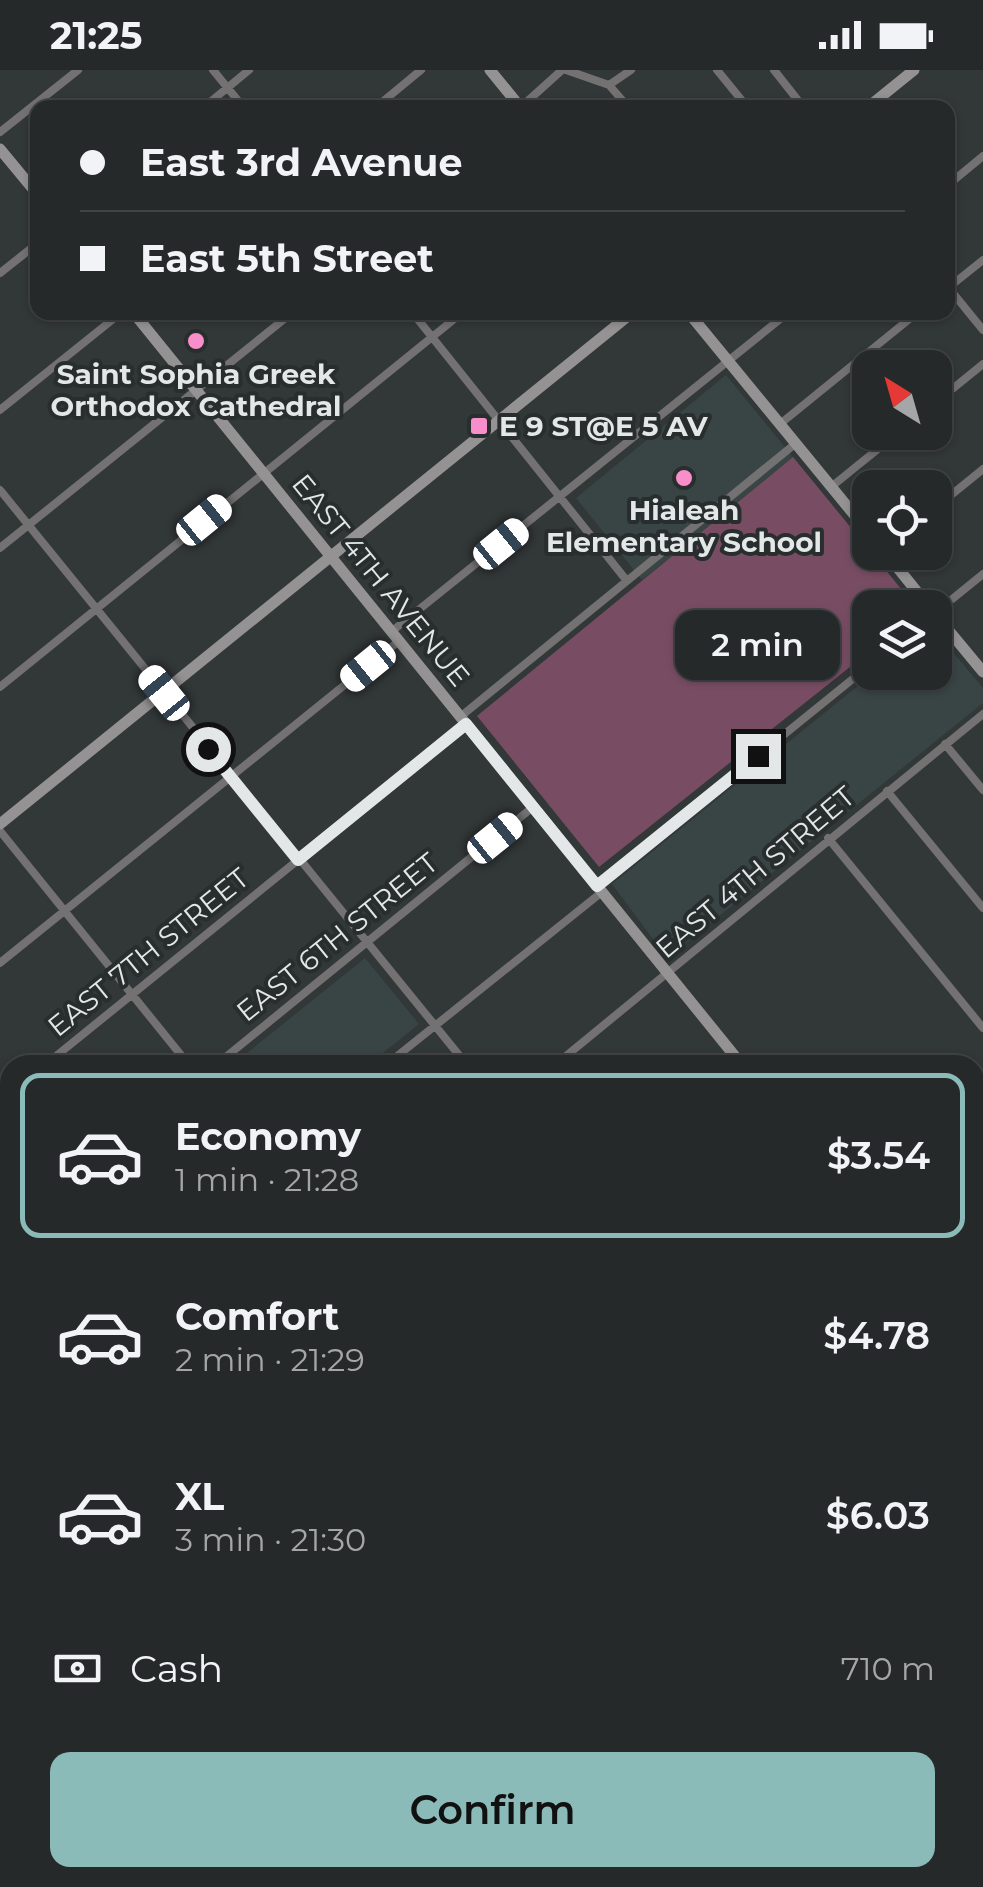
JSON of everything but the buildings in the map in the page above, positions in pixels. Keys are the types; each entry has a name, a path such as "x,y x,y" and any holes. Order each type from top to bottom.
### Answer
{"main road":[{"path":"490,70 515,100"},
{"path":"877,100 914,70"},
{"path":"0,149 30,185"},
{"name":"EAST 4TH AVENUE","path":"138,320 731,1055"},
{"path":"0,828 623,320"},
{"path":"695,320 852,513"},
{"path":"900,570 916,590"},
{"path":"952,634 983,672"}],"street":[{"path":"40,100 78,70"},
{"path":"213,70 238,100"},
{"path":"213,100 249,70"},
{"path":"384,100 421,70"},
{"path":"529,100 564,70 609,85 622,100"},
{"path":"609,85 631,70"},
{"path":"718,70 742,100"},
{"path":"774,70 798,100"},
{"path":"0,132 30,108"},
{"path":"955,179 983,156"},
{"path":"0,273 30,249"},
{"path":"955,282 983,260"},
{"path":"955,296 983,330"},
{"path":"0,410 112,320"},
{"path":"0,548 282,320"},
{"path":"418,320 627,581"},
{"path":"0,686 453,320"},
{"path":"0,963 230,777 560,496 779,320"},
{"path":"780,424 908,320"},
{"path":"952,389 983,364"},
{"name":"EAST 7TH STREET","path":"57,1055 298,860 627,581 796,444"},
{"path":"831,488 877,450"},
{"path":"952,494 983,469"},
{"path":"0,490 459,1055"},
{"path":"952,597 983,574"},
{"path":"398,1055 852,680"},
{"name":"EAST 4TH STREET","path":"567,1055 983,714"},
{"path":"945,744 983,790"},
{"path":"887,792 983,908"},
{"name":"EAST 6TH STREET","path":"228,1055 533,807"},
{"path":"0,828 181,1055"},
{"path":"828,838 983,1028"}],"shaded area":[{"name":"Hialeah Elementary School","path":"726,375 793,457 642,580 576,498"},
{"path":"793,457 852,529 852,570 886,570 902,590 852,590 852,665 599,867 477,716"},
{"path":"952,651 983,688 983,703 667,958 612,884 853,690 952,690"},
{"path":"365,958 419,1024 380,1055 244,1055"}],"place":[{"name":"Saint Sophia Greek Orthodox Cathedral","path":"196,341"},
{"name":"E 9 ST@E 5 AV","path":"479,426"},
{"name":"Hialeah Elementary School","path":"684,478"}],"route":[{"path":"208,749 298,860 466,724 597,886 758,756"}]}
